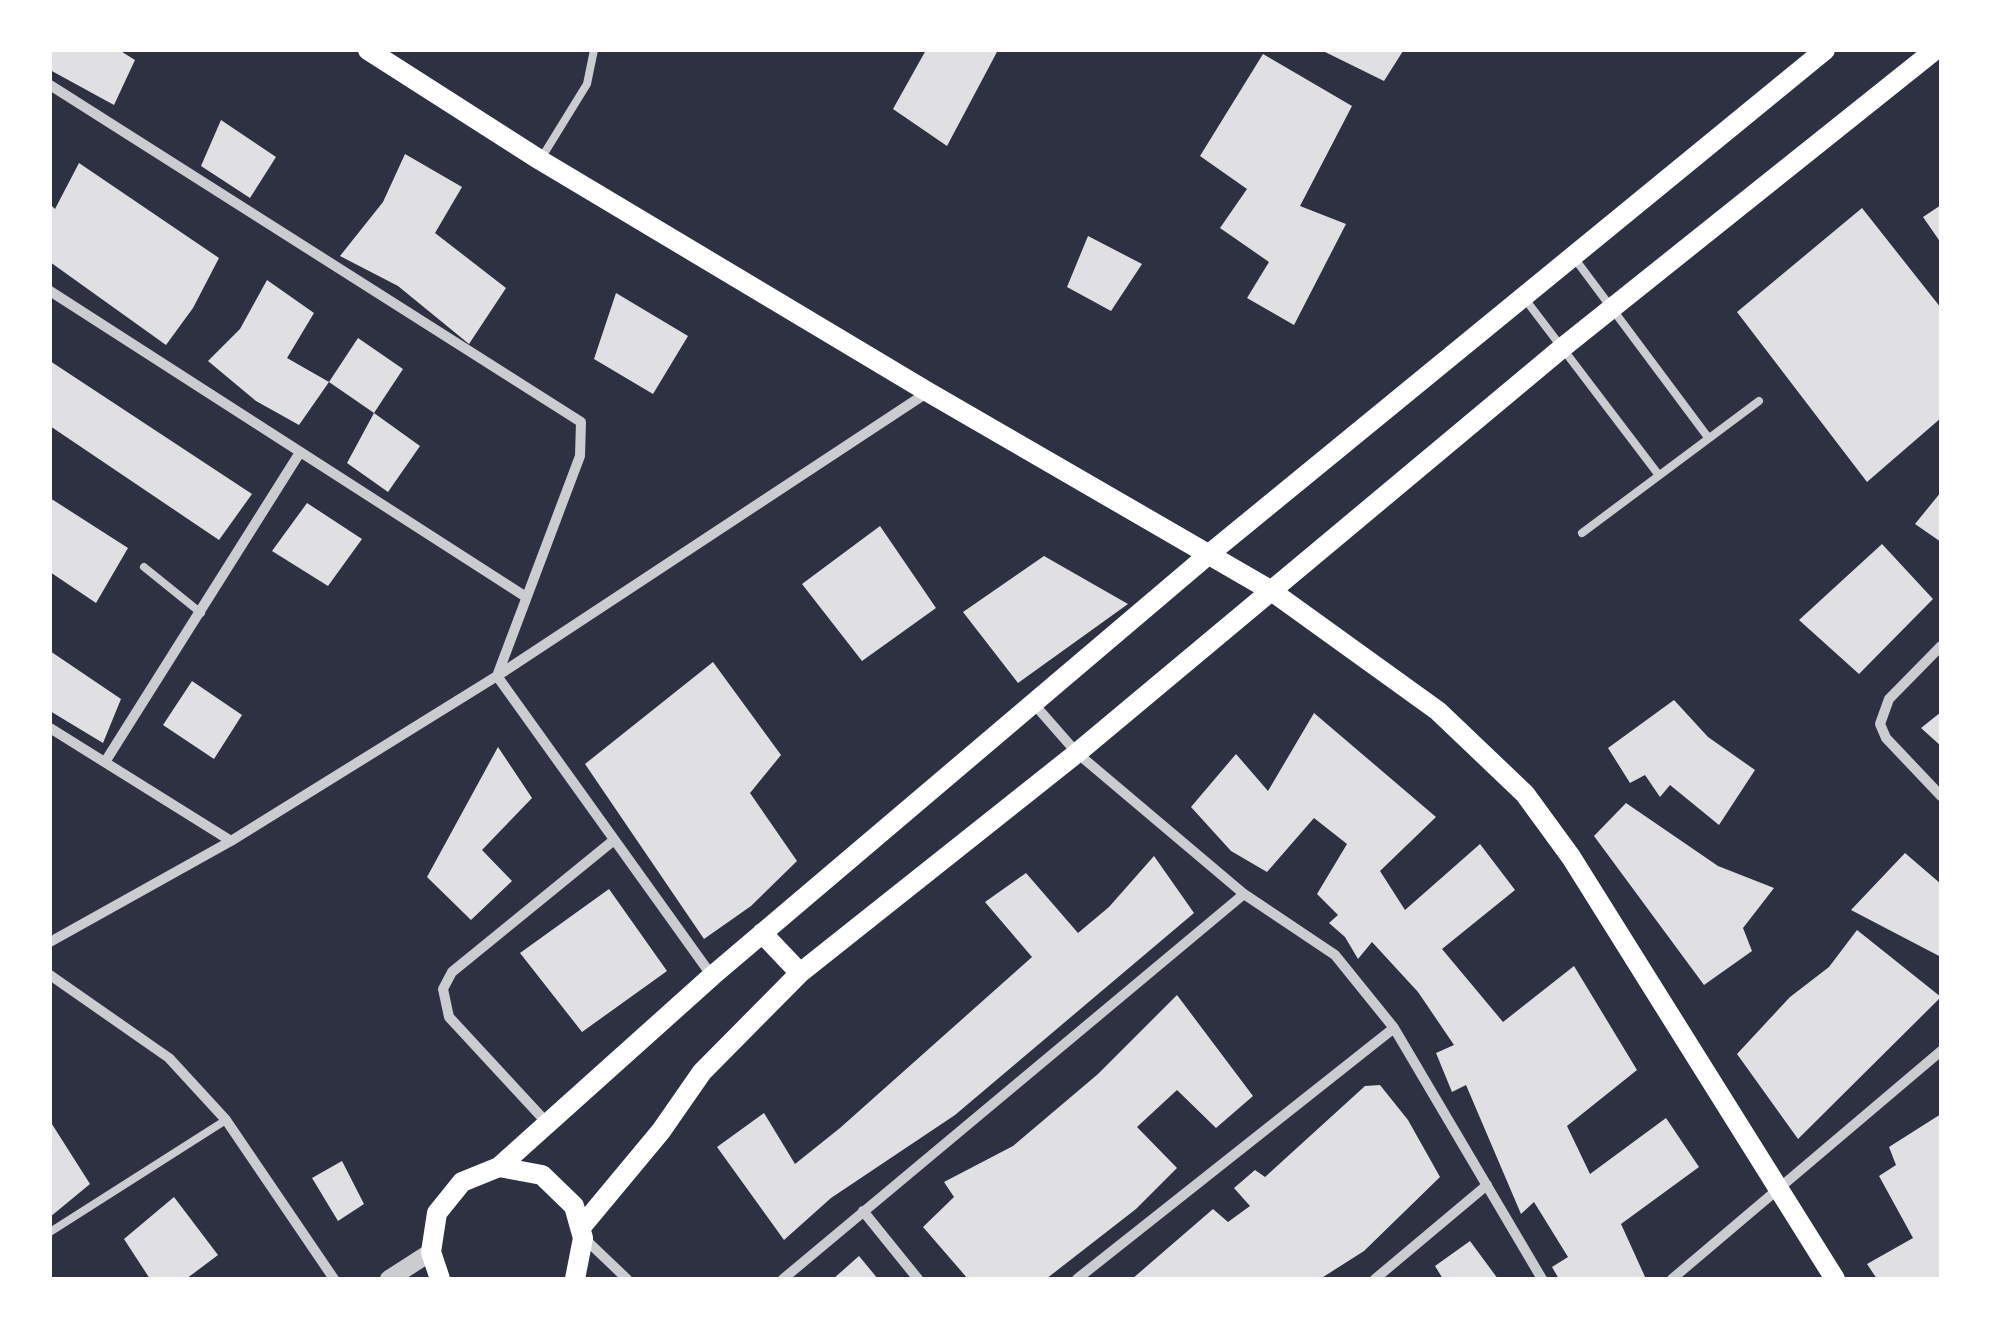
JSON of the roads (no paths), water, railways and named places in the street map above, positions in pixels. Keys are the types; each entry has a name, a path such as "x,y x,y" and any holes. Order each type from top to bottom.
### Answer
{"main road":[{"path":"368,50 540,160 1270,590 1438,711 1525,794 1571,857 1835,1279"},
{"path":"440,1279 432,1252 437,1213 462,1182 500,1167 550,1126 712,976 1208,555 1825,50"},
{"path":"575,1279 582,1232 702,1072 800,973 1078,753 1562,348 1935,50"},
{"path":"762,933 800,973"},
{"path":"500,1167 532,1172 560,1188 582,1232"}],"street":[{"path":"50,85 580,422 580,456 497,676"},
{"path":"50,291 526,597"},
{"path":"50,942 231,841 497,676 928,392"},
{"path":"105,762 299,454"},
{"path":"1941,646 1889,700 1880,724 1886,738 1941,796"},
{"path":"497,676 712,976"},
{"path":"1033,703 1078,753 1244,894 1335,955 1394,1028 1542,1279"},
{"path":"50,728 231,841"},
{"path":"550,1126 449,1017 442,990 452,972 614,840"},
{"path":"784,1279 1244,894"},
{"path":"50,975 169,1058 226,1120 334,1279"},
{"path":"1077,1279 1394,1028"},
{"path":"1672,1279 1941,1051"},
{"path":"1375,1279 1487,1185"},
{"path":"863,1211 918,1279"},
{"path":"582,1232 627,1279"},
{"path":"389,1279 432,1252"}],"lane":[{"path":"540,160 587,84 594,50"},
{"path":"1574,258 1707,436"},
{"path":"1525,299 1658,474"},
{"path":"1582,533 1707,436 1759,402"},
{"path":"144,567 201,613"},
{"path":"50,1232 226,1120"}]}
